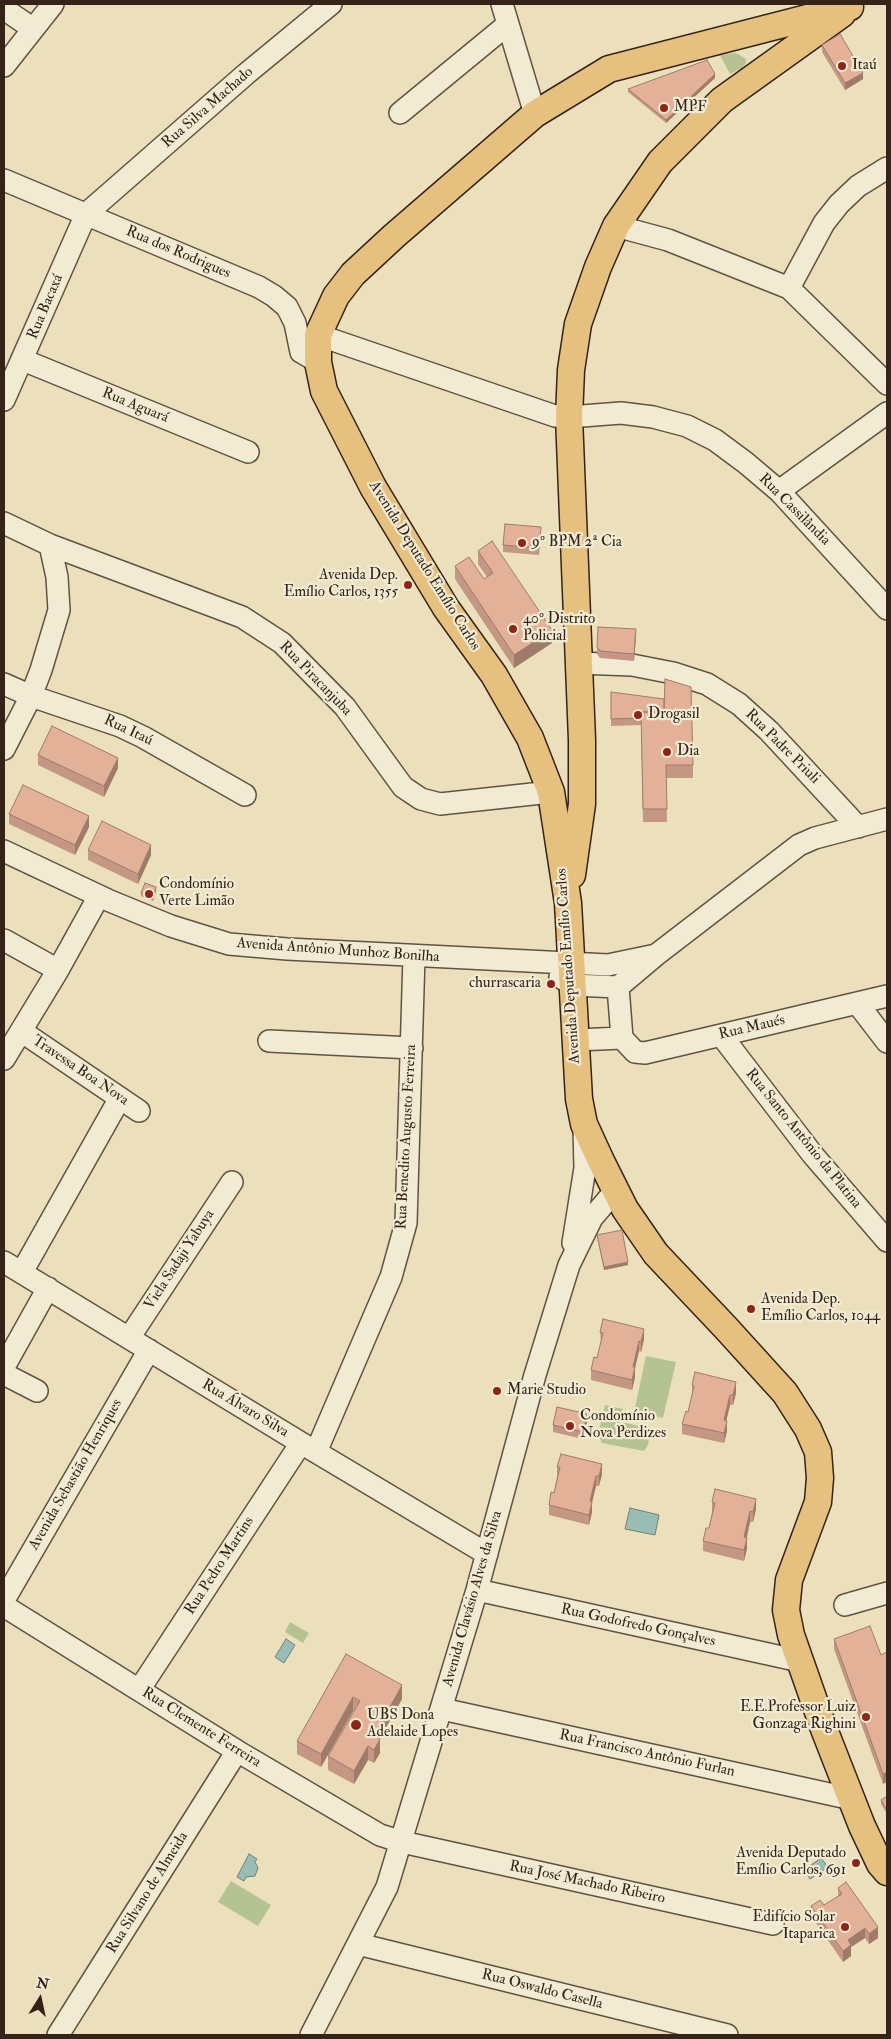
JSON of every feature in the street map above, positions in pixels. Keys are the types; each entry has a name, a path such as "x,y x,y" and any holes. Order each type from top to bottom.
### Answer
{"main road":[{"name":"Avenida Deputado Emílio Carlos","path":"852,5 609,69 535,114 353,274 336,296 318,335 318,362 324,391 373,486 446,608 494,675 530,738 551,792 568,903 577,1040 577,1076 584,1124 615,1192 656,1254 785,1393 808,1429 818,1452 820,1478 818,1502 789,1580 786,1610 791,1635 800,1661 852,1800 875,1854 887,1872"},
{"name":"Avenida Deputado Emílio Carlos","path":"568,903 582,804 582,740 569,417 571,370 578,324 598,267 616,226 650,175 672,149 722,100 852,5"},
{"path":"752,32 764,38 770,45 772,65"},
{"path":"534,750 549,761 564,761 575,752 582,740"}],"street":[{"path":"4,66 32,28 53,4"},
{"name":"Rua Silva Machado","path":"86,214 239,80 331,4"},
{"path":"502,4 535,114"},
{"path":"4,9 32,28"},
{"path":"400,113 507,24"},
{"path":"789,288 824,223 839,204 858,186 887,168"},
{"name":"Rua dos Rodrigues","path":"4,180 259,287 287,307 295,322 301,352 318,362"},
{"name":"Rua Bacaxá","path":"4,400 86,214"},
{"path":"616,226 668,240 789,288 887,384"},
{"name":"Rua Cassilândia","path":"318,335 541,413 569,417 621,413 653,417 687,426 715,440 779,491 887,609"},
{"name":"Rua Aguará","path":"23,360 248,452"},
{"path":"779,491 887,413"},
{"name":"Rua Piracanjuba","path":"4,523 50,545 242,617 282,643 345,707 403,787 421,799 440,804 551,792"},
{"path":"4,749 31,696 59,610 57,577 50,545"},
{"name":"Rua Padre Priuli","path":"578,663 632,665 673,673 707,684 738,704 769,731 858,827"},
{"name":"Rua Itaú","path":"4,684 31,696 120,726 245,795"},
{"path":"618,987 656,955 799,845 815,838 887,819"},
{"name":"Avenida Antônio Munhoz Bonilha","path":"4,851 99,896 171,926 229,944 534,962 573,974"},
{"path":"4,1059 58,970 99,896"},
{"path":"4,940 58,970"},
{"path":"573,974 656,955"},
{"name":"Rua Benedito Augusto Ferreira","path":"308,1447 391,1277 406,1224 414,956"},
{"path":"573,974 618,987"},
{"path":"577,1040 622,1038 618,987"},
{"name":"Rua Maués","path":"622,1038 635,1052 645,1053 887,996"},
{"path":"857,1003 887,1042"},
{"name":"Travessa Boa Nova","path":"21,1031 139,1111"},
{"name":"Rua Santo Antônio da Platina","path":"721,1035 813,1155 887,1241"},
{"path":"269,1041 412,1048"},
{"path":"13,1267 120,1098"},
{"name":"Avenida Clavásio Alves da Silva","path":"310,2035 387,1887 402,1842 477,1590 535,1375 569,1265 585,1168 584,1124"},
{"name":"Viela Sadaji Yabuya","path":"129,1338 232,1182"},
{"name":"Avenida Clavásio Alves da Silva","path":"569,1265 592,1218 615,1192"},
{"name":"Rua Álvaro Silva","path":"13,1267 487,1554"},
{"path":"4,1367 48,1288"},
{"name":"Avenida Sebastião Henriques","path":"4,1600 149,1350"},
{"path":"4,1374 37,1391"},
{"name":"Rua Pedro Martins","path":"139,1690 308,1447"},
{"name":"Rua Godofredo Gonçalves","path":"477,1590 800,1661"},
{"path":"844,1605 887,1593"},
{"name":"Rua Clemente Ferreira","path":"4,1606 358,1824 380,1836 402,1842"},
{"name":"Rua Francisco Antônio Furlan","path":"442,1709 852,1800"},
{"name":"Rua Silvano de Almeida","path":"59,2035 238,1751"},
{"name":"Rua José Machado Ribeiro","path":"402,1842 773,1924"},
{"name":"Rua Oswaldo Casella","path":"358,1944 727,2035"}],"green space":[{"path":"736,53 746,59 746,63 742,68 730,74 720,55"},
{"path":"646,1356 676,1362 663,1418 634,1412"},
{"path":"605,1405 623,1409 620,1415 622,1422 647,1428 650,1431 648,1445 644,1451 602,1443 598,1435"},
{"path":"290,1622 309,1633 303,1643 285,1632"},
{"path":"231,1881 271,1905 258,1926 218,1902"}],"water":[{"path":"630,1508 659,1515 655,1535 625,1529"},
{"path":"286,1639 295,1645 284,1663 275,1657"},
{"path":"249,1854 257,1859 255,1862 258,1868 255,1876 246,1877 244,1881 237,1877"},
{"path":"821,1858 828,1867 810,1879 804,1870"}],"building":[{"name":"Itaú","path":"840,34 863,73 845,83 822,45"},
{"name":"MPF","path":"707,60 715,74 666,120 628,89"},
{"name":"9º BPM 2ª Cia","path":"505,524 541,527 539,548 503,545"},
{"path":"492,541 552,630 514,655 455,566 469,557 484,579 493,573 478,551"},
{"path":"598,627 636,629 634,654 600,651 597,647"},
{"name":"Dia","path":"665,679 691,687 693,765 666,765 667,809 643,809 641,712 664,712"},
{"path":"611,692 664,699 664,712 641,712 641,718 611,719"},
{"path":"52,726 118,758 104,786 38,755"},
{"path":"23,785 89,816 75,845 9,814"},
{"path":"102,821 151,845 138,874 88,850"},
{"name":"Condomínio Verte Limão","path":"145,883 156,887 153,898 141,893"},
{"path":"622,1230 628,1262 604,1267 597,1235"},
{"path":"603,1319 644,1329 641,1342 639,1341 632,1380 591,1370 594,1357 597,1358 603,1333 600,1332"},
{"path":"695,1372 736,1382 733,1395 730,1395 724,1420 727,1421 724,1433 682,1424 686,1411 688,1412"},
{"path":"557,1407 587,1414 583,1432 553,1425"},
{"path":"561,1454 602,1464 599,1476 596,1476 589,1515 549,1505 551,1492 554,1493 560,1467 557,1467"},
{"path":"715,1489 756,1499 753,1512 750,1511 744,1537 747,1538 744,1550 703,1541 706,1528 709,1528 715,1503 712,1502"},
{"path":"870,1626 881,1655 887,1652 887,1772 883,1774 834,1639"},
{"path":"346,1654 402,1685 374,1736 380,1739 374,1750 368,1746 354,1771 328,1756 360,1701 353,1697 321,1754 297,1741"},
{"path":"887,1796 887,1810 881,1800"},
{"name":"Edifício Solar Itaparica","path":"846,1882 878,1927 869,1934 865,1928 848,1940 851,1945 843,1951 811,1906 820,1900 824,1905 842,1894 838,1888"}],"place":[{"name":"Itaú","path":"842,66"},
{"name":"MPF","path":"664,108"},
{"name":"9º BPM 2ª Cia","path":"522,543"},
{"name":"Avenida Dep. Emílio Carlos, 1355","path":"408,585"},
{"name":"40º Distrito Policial","path":"513,629"},
{"name":"Drogasil","path":"638,715"},
{"name":"Dia","path":"667,752"},
{"name":"Condomínio Verte Limão","path":"149,894"},
{"name":"churrascaria","path":"551,984"},
{"name":"Avenida Dep. Emílio Carlos, 1044","path":"751,1309"},
{"name":"Marie Studio","path":"497,1391"},
{"name":"Condomínio Nova Perdizes","path":"570,1426"},
{"name":"E.E.Professor Luiz Gonzaga Righini","path":"866,1717"},
{"name":"UBS Dona Adelaide Lopes","path":"356,1725"},
{"name":"Avenida Deputado Emílio Carlos, 691","path":"856,1863"},
{"name":"Edifício Solar Itaparica","path":"845,1927"}]}
